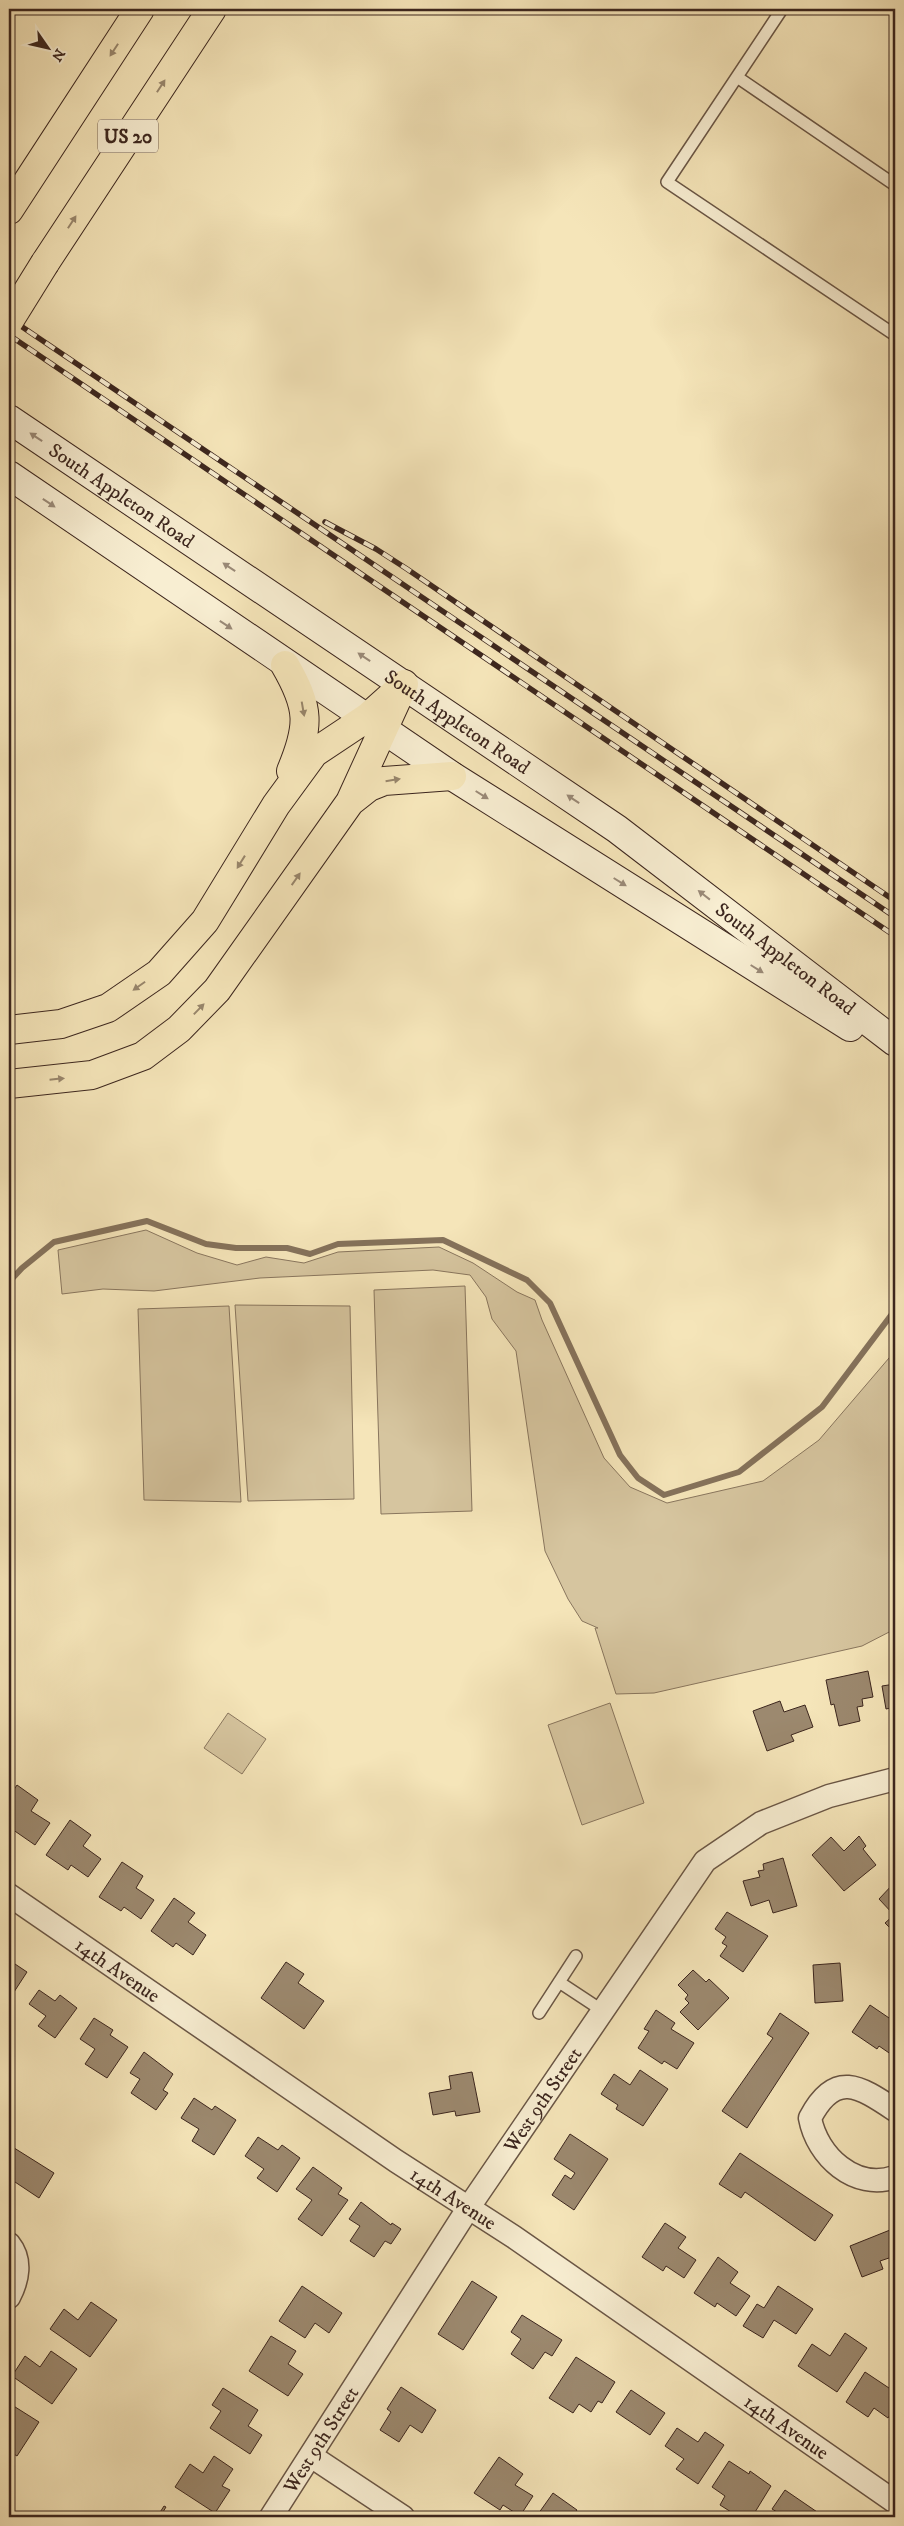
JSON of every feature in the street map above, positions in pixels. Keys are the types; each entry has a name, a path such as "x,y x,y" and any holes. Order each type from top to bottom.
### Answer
{"main road":[{"name":"US 20","path":"9,210 140,9"},
{"name":"US 20","path":"9,320 212,9"},
{"name":"South Appleton Road","path":"9,419 618,829 895,1042"},
{"name":"South Appleton Road","path":"9,475 285,665 376,723 452,776 895,1056"},
{"path":"276,806 304,737 306,712 298,687 285,665"},
{"path":"350,802 376,723 404,684"},
{"path":"9,1030 61,1024 108,1008 159,973 205,921 276,806 314,754 376,723"},
{"path":"9,1084 92,1075 143,1056 179,1029 217,990 350,802 369,787 384,781 452,776"}],"street":[{"name":"West 9th Street","path":"270,2517 311,2456 469,2207 705,1860 761,1822 829,1796 895,1779"},
{"name":"14th Avenue","path":"9,1895 396,2161 469,2207 895,2502"},
{"path":"895,2110 867,2091 856,2087 842,2088 830,2091 824,2096 810,2118 818,2146 831,2160 855,2176 870,2181 895,2177"},
{"path":"9,2297 17,2274 16,2256 10,2246"},
{"path":"311,2456 403,2517"}],"lane":[{"path":"782,9 667,182 895,335"},
{"path":"737,77 895,185"},
{"path":"539,2013 576,1956"},
{"path":"559,1982 603,2011"}],"shaded area":[{"path":"146,1230 197,1253 237,1265 266,1257 304,1263 338,1252 439,1247 473,1263 517,1292 535,1300 542,1320 604,1458 630,1487 667,1503 763,1481 819,1440 895,1351 895,1629 862,1646 654,1693 616,1694 595,1628 598,1628 582,1621 568,1599 545,1551 516,1351 492,1319 486,1297 470,1275 433,1270 260,1278 154,1291 103,1289 62,1294 58,1250"},
{"path":"465,1286 472,1511 381,1514 374,1290"},
{"path":"235,1305 350,1306 354,1499 248,1501"},
{"path":"229,1306 241,1502 144,1500 138,1309"},
{"path":"610,1703 644,1803 582,1825 548,1725"},
{"path":"228,1713 266,1739 242,1774 204,1748"}],"building":[{"path":"868,1671 873,1697 862,1699 863,1706 857,1707 860,1721 839,1726 834,1704 831,1705 826,1680"},
{"path":"895,1684 895,1707 886,1709 882,1686"},
{"path":"780,1701 784,1712 805,1705 813,1727 791,1735 794,1741 767,1751 753,1711"},
{"path":"17,1785 38,1800 31,1811 50,1823 35,1845 9,1827 9,1797"},
{"path":"70,1820 91,1835 83,1846 101,1859 88,1877 71,1865 68,1870 46,1855"},
{"path":"859,1836 866,1846 863,1849 876,1865 844,1891 812,1855 831,1837 844,1851"},
{"path":"783,1858 797,1906 773,1913 769,1900 751,1906 743,1881 760,1877 758,1871 764,1870 763,1864"},
{"path":"122,1862 143,1876 136,1888 154,1900 141,1919 124,1907 121,1911 99,1897"},
{"path":"894,1883 895,1933 885,1923 894,1915 879,1899"},
{"path":"174,1898 195,1913 188,1922 206,1935 193,1955 176,1943 173,1947 151,1931"},
{"path":"727,1912 768,1936 743,1972 720,1956 727,1946 722,1943 726,1937 715,1929"},
{"path":"9,1960 27,1972 14,1992 9,1988"},
{"path":"286,1962 304,1974 298,1983 324,2001 304,2029 261,1998"},
{"path":"840,1963 843,2001 815,2003 813,1965"},
{"path":"693,1970 706,1982 709,1979 729,1998 698,2030 680,2012 689,2003 685,1999 688,1995 678,1985"},
{"path":"39,1990 55,2001 60,1995 77,2008 55,2038 38,2026 46,2016 29,2004"},
{"path":"870,2005 895,2022 895,2057 879,2046 877,2049 852,2032"},
{"path":"656,2010 675,2023 671,2029 694,2043 677,2069 664,2061 662,2064 638,2048 649,2031 644,2029"},
{"path":"780,2013 809,2033 747,2128 722,2111 773,2038 767,2034"},
{"path":"94,2018 113,2030 110,2035 128,2047 107,2078 85,2064 95,2049 80,2039"},
{"path":"144,2052 173,2074 163,2090 168,2093 156,2110 131,2093 140,2079 130,2073"},
{"path":"640,2070 668,2089 643,2126 616,2109 618,2105 601,2094 614,2074 630,2085"},
{"path":"472,2072 480,2112 456,2116 455,2111 433,2115 429,2093 451,2089 449,2076"},
{"path":"194,2098 212,2110 215,2106 236,2120 214,2155 192,2141 199,2129 181,2118"},
{"path":"570,2134 608,2159 574,2210 552,2195 565,2175 571,2179 575,2173 554,2159"},
{"path":"258,2137 278,2150 282,2145 300,2158 277,2192 257,2178 264,2169 245,2156"},
{"path":"11,2146 54,2173 39,2198 9,2178"},
{"path":"740,2153 833,2215 815,2241 745,2192 741,2198 719,2184"},
{"path":"313,2167 342,2188 338,2194 348,2200 322,2236 298,2219 312,2200 296,2189"},
{"path":"361,2202 391,2225 392,2223 401,2229 391,2244 385,2241 374,2257 350,2241 360,2226 349,2219"},
{"path":"665,2223 686,2237 678,2248 696,2260 684,2278 666,2266 663,2271 642,2257"},
{"path":"895,2228 895,2256 880,2261 883,2269 862,2277 850,2246"},
{"path":"718,2257 738,2272 730,2283 750,2296 736,2316 717,2303 715,2307 694,2293"},
{"path":"472,2281 497,2297 463,2350 438,2334"},
{"path":"302,2286 342,2313 329,2333 315,2323 305,2338 279,2321"},
{"path":"778,2286 813,2309 796,2334 774,2320 763,2338 743,2326 757,2304 764,2308"},
{"path":"91,2302 117,2320 90,2357 50,2329 64,2309 78,2320"},
{"path":"522,2315 562,2340 552,2356 545,2352 533,2369 511,2354 521,2339 511,2332"},
{"path":"845,2333 867,2348 837,2392 798,2366 812,2344 830,2356"},
{"path":"271,2336 296,2351 288,2364 303,2374 288,2396 249,2371"},
{"path":"51,2351 77,2369 52,2404 12,2376 25,2356 40,2367"},
{"path":"576,2357 615,2382 602,2403 598,2401 591,2412 579,2404 573,2413 549,2398"},
{"path":"865,2372 895,2392 895,2407 888,2418 874,2408 868,2417 846,2402"},
{"path":"401,2387 436,2410 422,2433 410,2425 399,2442 380,2430 391,2412 387,2409"},
{"path":"223,2388 258,2410 248,2426 262,2435 250,2454 210,2428 221,2411 212,2405"},
{"path":"631,2390 665,2413 650,2435 616,2412"},
{"path":"12,2405 39,2422 17,2456 9,2451 9,2410"},
{"path":"677,2428 698,2442 705,2432 724,2445 698,2484 676,2469 684,2459 665,2446"},
{"path":"214,2456 233,2469 222,2486 230,2490 215,2513 175,2487 190,2464 203,2473"},
{"path":"499,2457 523,2474 515,2485 533,2496 520,2516 503,2505 500,2510 474,2493"},
{"path":"729,2461 749,2474 750,2471 771,2486 752,2517 739,2517 720,2505 725,2496 712,2487"},
{"path":"9,2471 14,2474 9,2481"},
{"path":"785,2490 823,2517 785,2517 772,2509"},
{"path":"553,2493 577,2510 572,2517 536,2517"},
{"path":"164,2506 166,2507 160,2517 157,2517"},
{"path":"176,2512 185,2517 172,2517"}],"waterway":[{"path":"9,1282 22,1268 54,1242 147,1221 206,1244 236,1248 287,1248 310,1254 338,1244 443,1240 527,1280 550,1303 620,1455 638,1478 664,1495 739,1472 822,1407 895,1310"}],"railway":[{"path":"9,318 895,917"},
{"path":"9,335 895,936"},
{"path":"325,522 376,549 407,569 895,901"}]}
